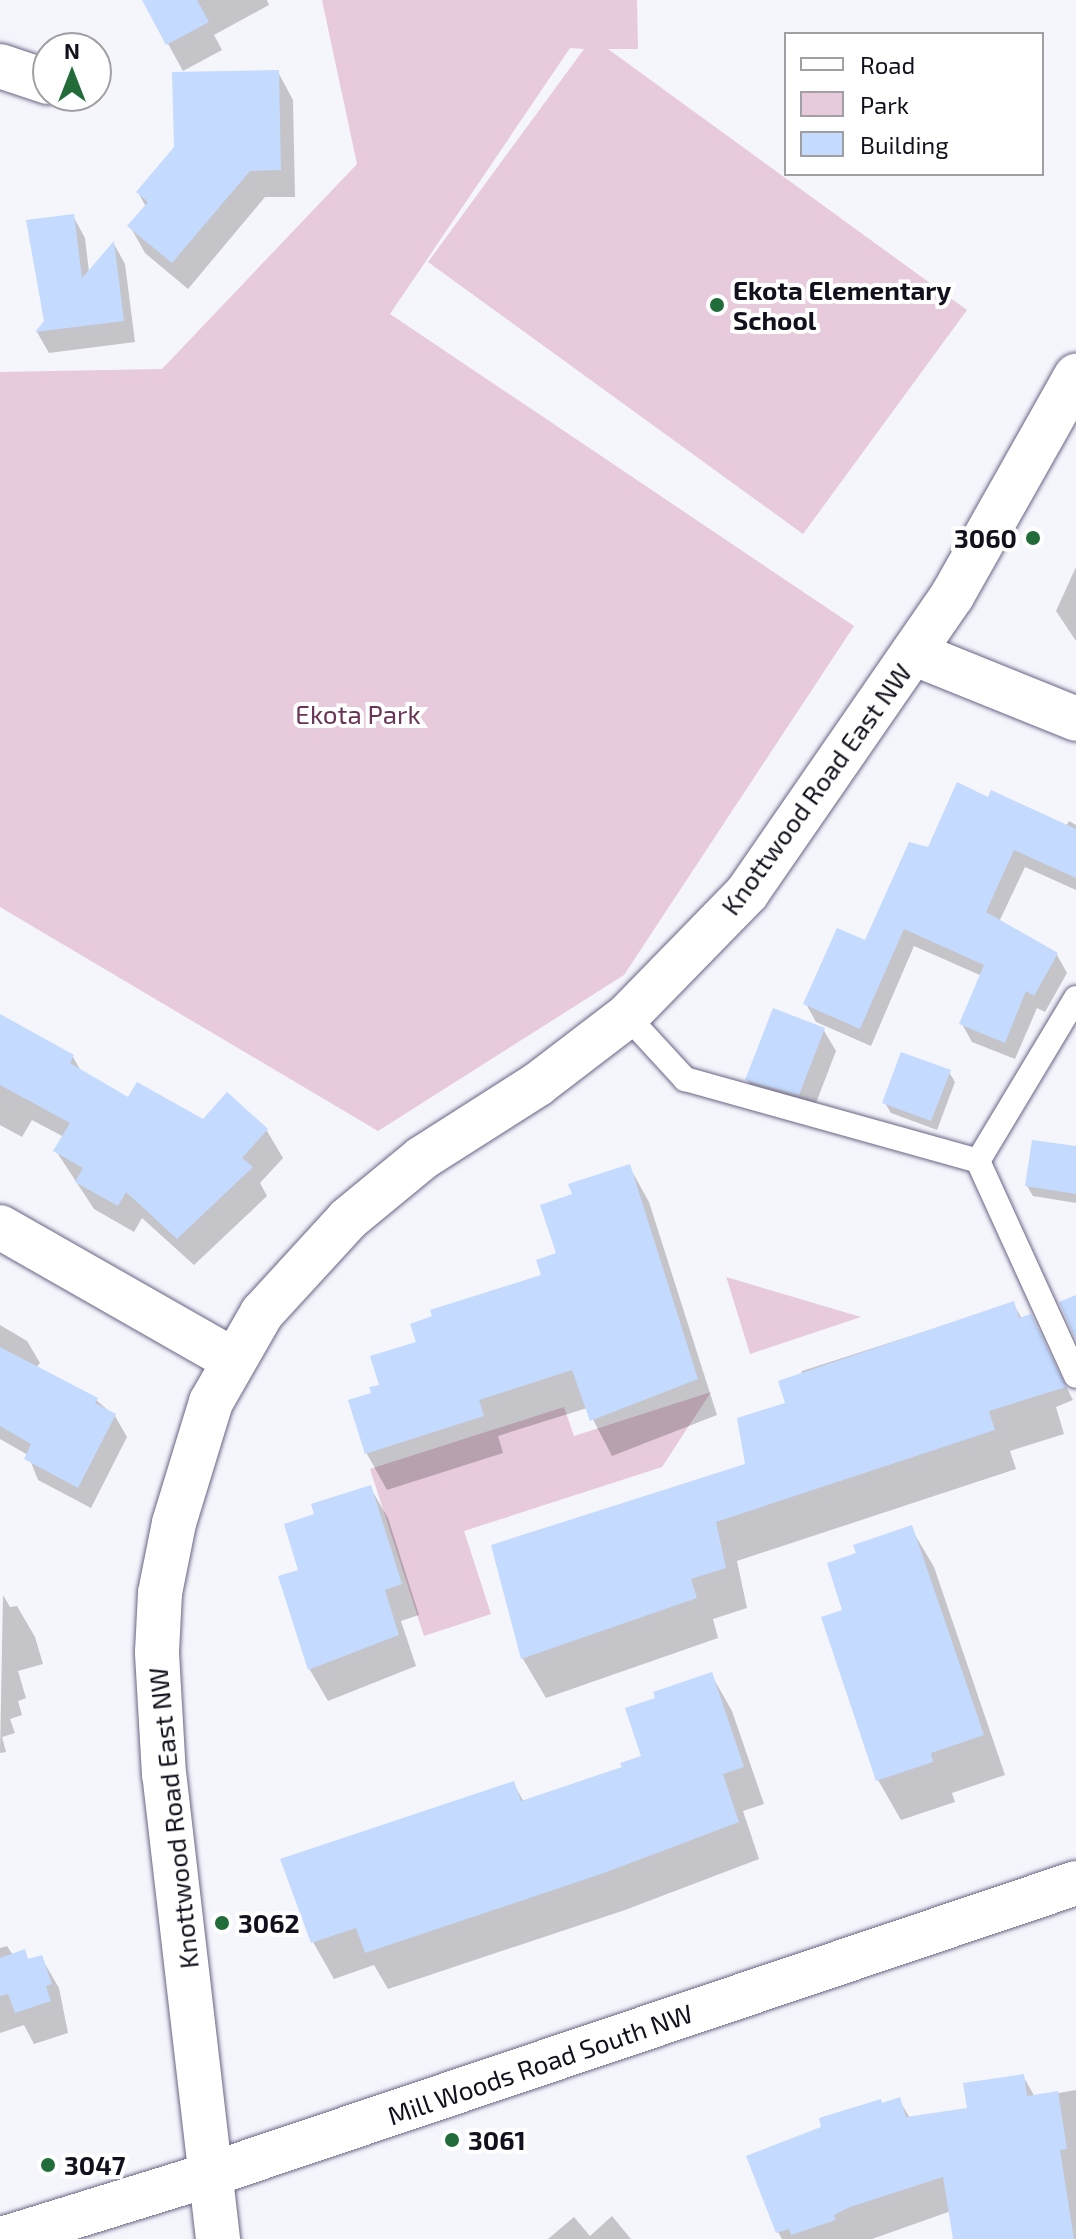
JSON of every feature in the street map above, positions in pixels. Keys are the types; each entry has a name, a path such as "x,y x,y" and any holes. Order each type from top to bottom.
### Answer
{"street":[{"path":"0,66 32,77"},
{"name":"Knottwood Road East NW","path":"218,2239 164,1775 157,1652 160,1593 174,1523 211,1402 262,1313 302,1266 383,1188 538,1084 627,1016 747,893 913,653 990,534 1076,376"},
{"path":"913,653 1076,719"},
{"path":"0,1227 233,1360"},
{"name":"Mill Woods Road South NW","path":"2,2239 212,2174 1076,1883"}],"lane":[{"path":"978,1161 1076,998"},
{"path":"627,1016 685,1079 978,1161 1076,1376"}],"green space":[{"name":"Ekota Park","path":"322,0 637,0 638,49 608,49 967,310 803,534 428,262 584,49 570,48 390,314 854,626 624,975 378,1131 0,907 0,372 162,369 357,164"},
{"path":"726,1277 861,1317 750,1354"},
{"path":"711,1392 662,1467 464,1531 491,1614 424,1636 370,1469 564,1407 574,1436"}],"building":[{"path":"142,0 197,0 209,22 166,45"},
{"path":"279,70 281,170 250,171 172,263 127,226 148,202 136,192 174,147 172,72"},
{"path":"74,214 82,278 114,241 124,321 35,332 44,321 26,220"},
{"path":"957,782 988,797 991,790 1076,829 1076,878 1014,850 986,912 1058,953 1034,996 1026,991 1005,1043 959,1024 984,965 904,929 860,1029 803,1004 837,928 865,940 909,842 928,847"},
{"path":"773,1008 825,1028 799,1095 745,1080"},
{"path":"0,1014 74,1055 70,1063 128,1097 137,1082 203,1119 227,1092 268,1129 242,1158 253,1167 177,1239 126,1192 118,1206 75,1182 83,1168 53,1151 70,1123 0,1085"},
{"path":"901,1052 951,1070 931,1121 882,1103"},
{"path":"1032,1140 1076,1146 1076,1194 1025,1186"},
{"path":"630,1164 698,1379 590,1421 572,1370 479,1400 484,1416 365,1454 348,1400 371,1393 369,1387 379,1385 370,1356 416,1342 410,1324 432,1316 430,1310 541,1275 536,1260 556,1253 540,1205 572,1194 568,1184"},
{"path":"1076,1295 1076,1340 1059,1302"},
{"path":"1014,1301 1019,1318 1031,1314 1066,1387 989,1411 995,1430 716,1522 726,1568 691,1579 697,1598 521,1659 491,1545 745,1464 737,1418 785,1403 778,1381"},
{"path":"0,1347 98,1398 95,1403 116,1414 78,1488 24,1459 31,1444 0,1426"},
{"path":"371,1485 402,1584 385,1590 399,1635 308,1670 278,1576 298,1570 284,1524 314,1514 311,1504"},
{"path":"912,1525 984,1735 931,1753 933,1762 876,1781 821,1617 842,1610 827,1563 856,1553 853,1545"},
{"path":"712,1672 744,1767 723,1774 739,1822 604,1873 365,1953 356,1928 311,1943 280,1859 514,1781 521,1801 622,1767 620,1763 641,1756 625,1708 655,1698 653,1692"},
{"path":"25,1949 28,1959 42,1955 52,1984 46,1986 51,2001 15,2013 8,1994 0,1996 0,1958"},
{"path":"1024,2074 1027,2096 1058,2091 1067,2149 1060,2150 1074,2239 953,2239 943,2177 850,2207 834,2215 836,2220 791,2235 789,2229 776,2233 746,2156 821,2127 819,2118 881,2099 882,2103 900,2097 906,2117 967,2108 963,2083"}],"place":[{"name":"Ekota Elementary School","path":"717,305"},
{"name":"3060","path":"1033,538"},
{"name":"3062","path":"222,1923"},
{"name":"3061","path":"452,2140"},
{"name":"3047","path":"48,2165"}]}
